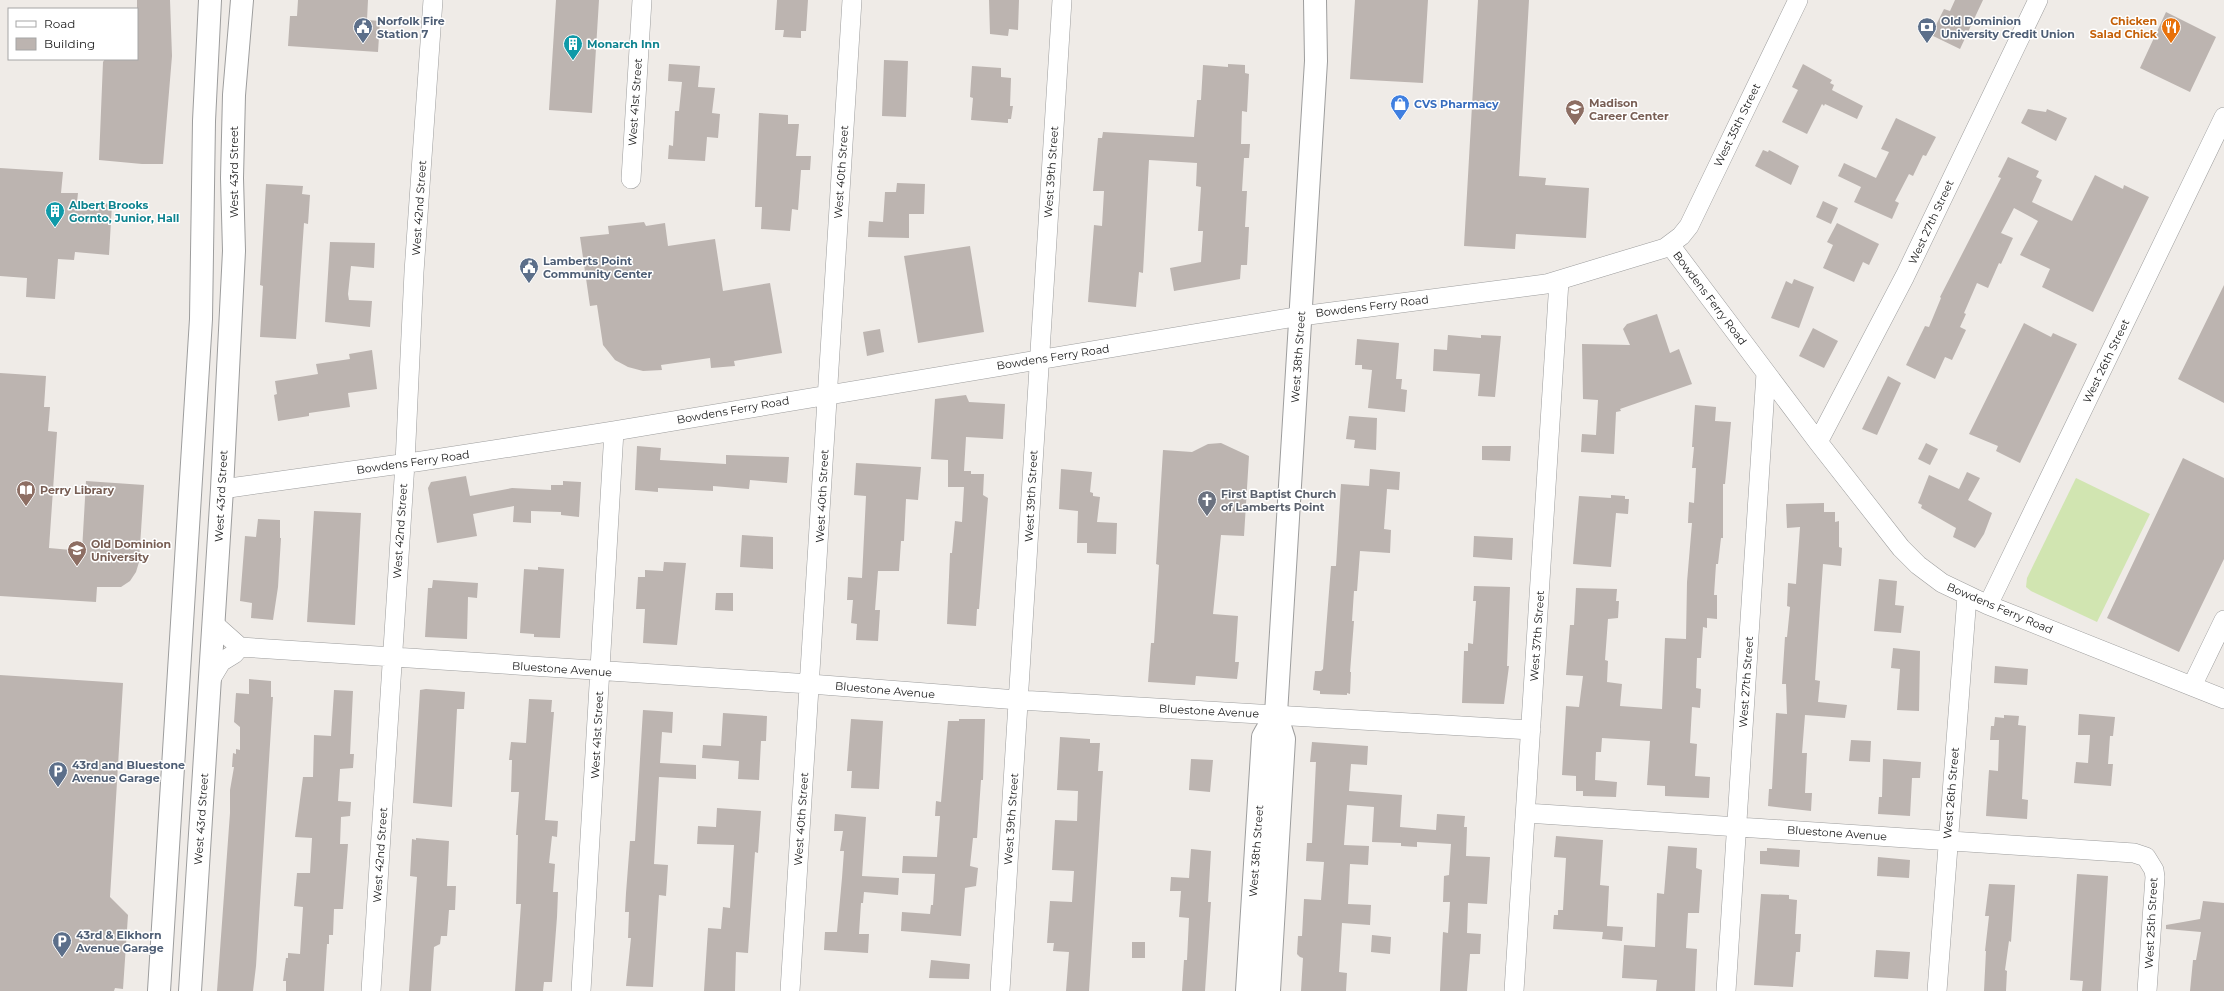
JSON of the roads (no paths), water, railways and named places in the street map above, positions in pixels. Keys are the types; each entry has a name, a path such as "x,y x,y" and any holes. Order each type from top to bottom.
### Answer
{"street":[{"path":"159,991 201,319 204,121 210,0"},
{"name":"West 43rd Street","path":"190,991 222,489 234,251 232,178 234,95 242,0"},
{"name":"West 42nd Street","path":"371,991 405,463 414,272 433,0"},
{"name":"West 41st Street","path":"631,179 642,0"},
{"name":"West 40th Street","path":"790,991 852,0"},
{"name":"West 39th Street","path":"1000,991 1062,0"},
{"name":"West 38th Street","path":"1269,991 1284,739 1276,714 1316,61 1316,0"},
{"name":"West 35th Street","path":"1670,245 1681,236 1689,226 1798,0"},
{"name":"West 27th Street","path":"1818,442 1905,276 2038,0"},
{"name":"West 26th Street","path":"1988,605 2224,117"},
{"name":"Bowdens Ferry Road","path":"222,489 614,431 1301,316 1559,281 1670,245 1818,442 1901,548 1918,565 1942,583 1967,596 2224,699"},
{"name":"West 37th Street","path":"1514,991 1559,281"},
{"name":"West 27th Street","path":"1726,991 1766,373"},
{"name":"West 41st Street","path":"581,991 614,431"},
{"name":"West 26th Street","path":"1937,991 1947,840 1967,596"},
{"path":"2192,686 2224,620"},
{"path":"209,682 221,662 234,654 240,647 213,623"},
{"name":"Bluestone Avenue","path":"240,647 601,672 810,684 1019,700 1531,730"},
{"name":"West 38th Street","path":"1248,991 1263,737 1276,714"},
{"name":"Bluestone Avenue","path":"1526,813 2134,853 2146,857"},
{"name":"West 25th Street","path":"2146,857 2154,870 2155,876 2147,991"}],"place":[{"name":"Norfolk Fire Station 7","path":"363,44"},
{"name":"Old Dominion University Credit Union","path":"1927,44"},
{"name":"Chicken Salad Chick","path":"2171,44"},
{"name":"Monarch Inn","path":"573,61"},
{"name":"CVS Pharmacy","path":"1400,121"},
{"name":"Madison Career Center","path":"1575,126"},
{"name":"Albert Brooks Gornto, Junior, Hall","path":"55,228"},
{"name":"Lamberts Point Community Center","path":"529,284"},
{"name":"Perry Library","path":"26,507"},
{"name":"First Baptist Church of Lamberts Point","path":"1207,517"},
{"name":"Old Dominion University","path":"77,567"},
{"name":"43rd and Bluestone Avenue Garage","path":"58,788"},
{"name":"43rd & Elkhorn Avenue Garage","path":"62,958"}]}
